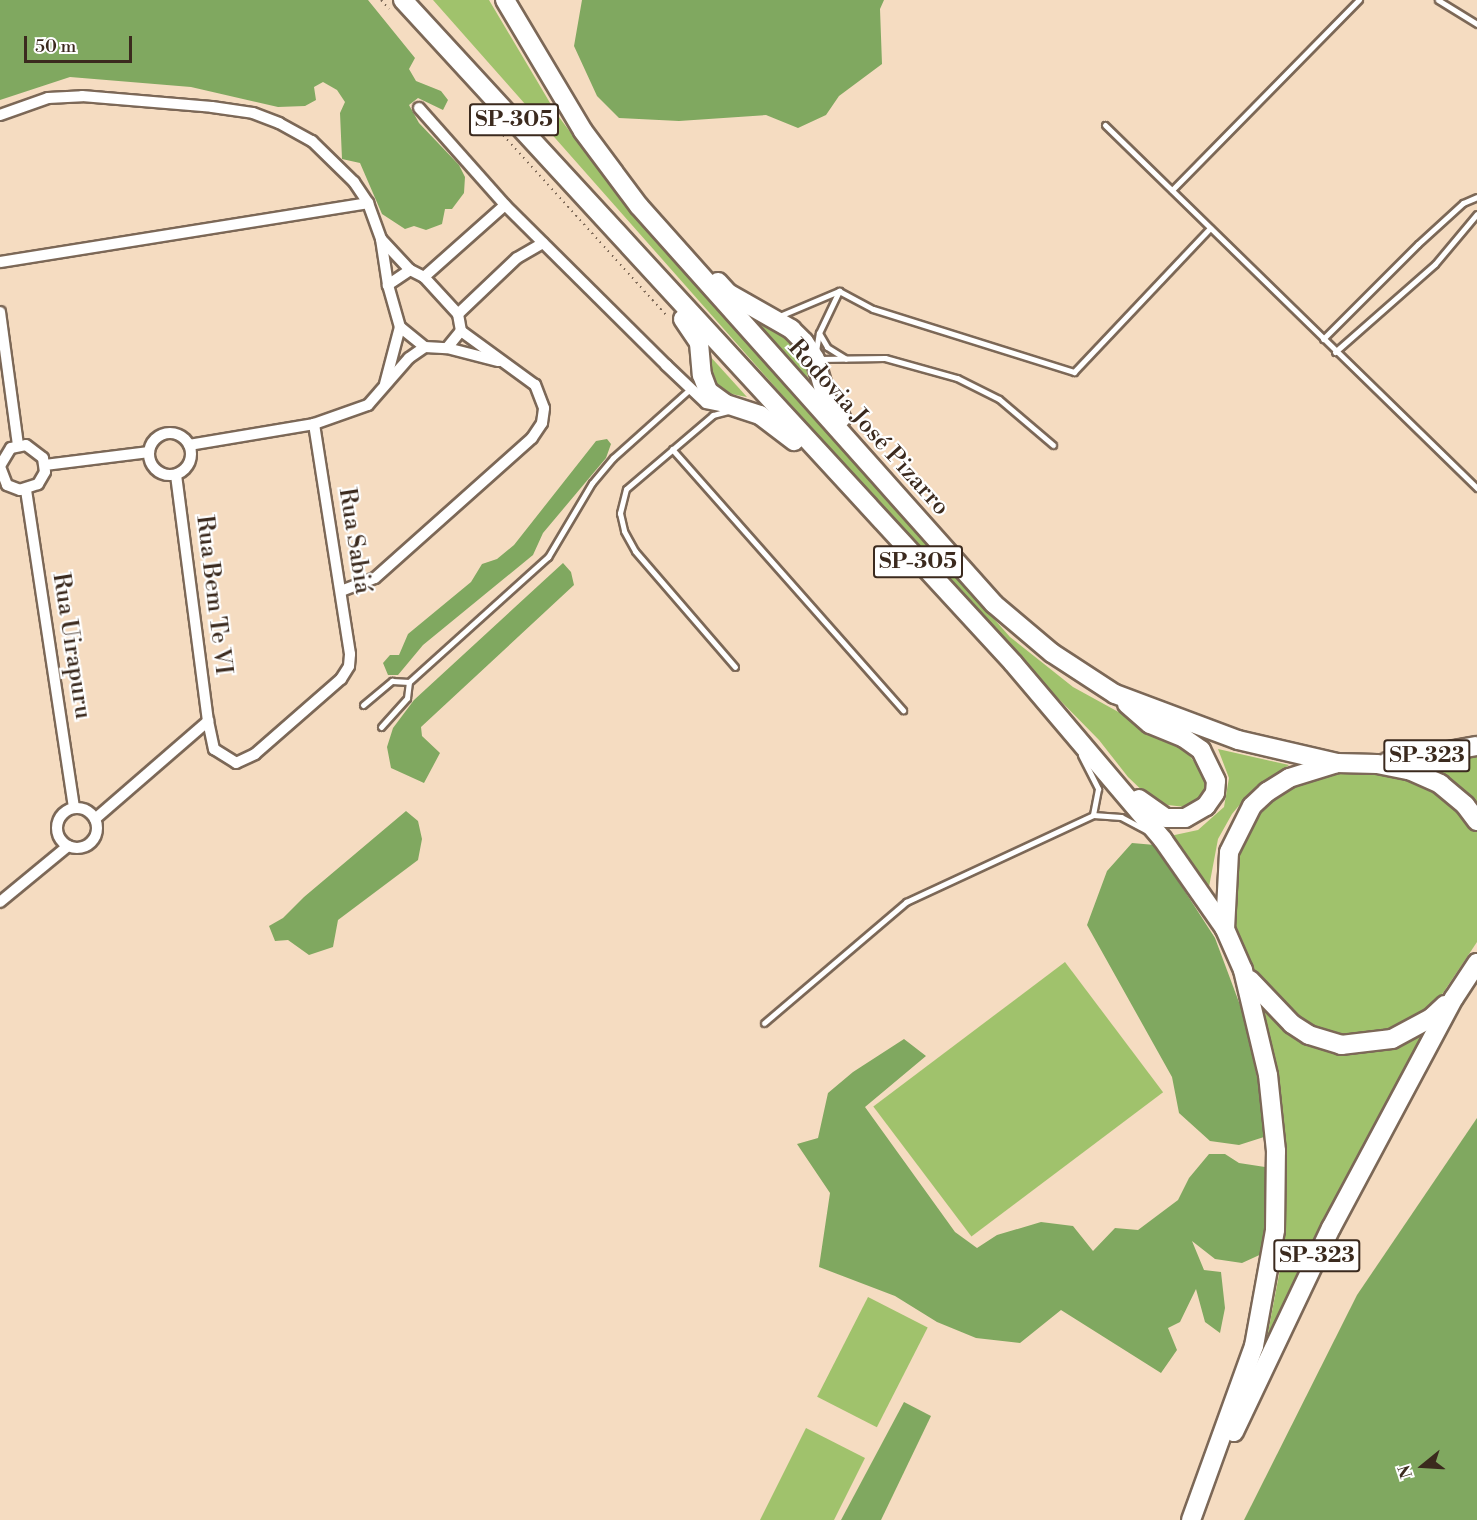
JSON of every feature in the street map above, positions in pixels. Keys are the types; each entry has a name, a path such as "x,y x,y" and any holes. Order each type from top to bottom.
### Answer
{"main road":[{"name":"SP-305","path":"403,0 624,241"},
{"path":"416,0 426,24"},
{"name":"Rodovia José Pizarro","path":"505,0 583,131 649,219 994,604 1052,653 1114,694 1219,734 1337,763"},
{"path":"649,219 728,294 791,329 815,359 827,400 868,449 880,476"},
{"path":"624,241 699,342 696,382 718,400 743,407 783,430 810,457 841,478"},
{"path":"624,241 841,478"},
{"name":"SP-305","path":"841,478 1066,725 1163,840 1225,929"},
{"path":"1082,744 1108,762 1143,803 1166,818 1197,814 1215,793 1211,765 1201,750 1184,738 1150,724 1114,694"},
{"name":"SP-323","path":"1377,764 1477,746"},
{"name":"SP-323","path":"1191,1520 1254,1346 1275,1230 1276,1151 1268,1075 1243,970 1225,929 1229,852 1252,806 1289,778 1337,763 1377,764 1409,770 1440,784 1465,805 1477,822"},
{"name":"SP-323","path":"1191,1520 1331,1228 1454,998 1477,963"},
{"name":"SP-323","path":"1243,970 1275,1010 1292,1024 1309,1035 1341,1045 1392,1039 1431,1018 1454,998"}],"street":[{"path":"0,115 48,98 82,96 253,113 312,141 342,170 368,203 381,239 388,285 400,327 381,395"},
{"path":"419,108 505,205 543,243 696,382 706,403"},
{"path":"0,262 368,203"},
{"path":"424,278 505,205"},
{"path":"340,591 375,578 532,438 542,423 541,394 535,385 461,332 458,314 424,278 410,270 381,239"},
{"path":"458,314 517,258 543,243"},
{"path":"388,285 410,270"},
{"path":"0,312 18,446"},
{"path":"400,327 425,347 447,348 504,363"},
{"path":"447,348 461,332"},
{"path":"189,445 314,423 368,405 381,395 409,358 425,347"},
{"path":"696,382 706,403"},
{"path":"706,403 743,407"},
{"name":"Rua Sabiá","path":"314,423 349,666"},
{"path":"166,433 180,435 189,445 190,463 176,475 156,471 149,452 154,440 166,433"},
{"path":"18,446 32,447 45,465 42,478 26,490 13,488 0,473 0,466 6,453 18,446"},
{"path":"45,465 149,452"},
{"name":"Rua Bem Te VI","path":"176,475 208,721 214,749 237,763 247,760 341,679 349,666"},
{"name":"Rua Uirapuru","path":"26,490 74,807"},
{"path":"96,819 208,721"},
{"path":"74,807 87,809 96,819 97,831 91,842 80,848 68,846 59,837 57,825 62,813 74,807"},
{"path":"0,902 68,846"}],"lane":[{"path":"1172,190 1359,0"},
{"path":"1438,0 1477,24"},
{"path":"1105,125 1335,352 1477,488"},
{"path":"1323,339 1418,244 1463,203 1477,196"},
{"path":"1335,352 1435,264 1477,214"},
{"path":"839,291 873,309 1074,372 1210,228"},
{"path":"774,318 839,291"},
{"path":"839,291 819,333 815,359 892,359 983,389 1053,446"},
{"path":"819,333 827,347 848,360"},
{"path":"381,727 407,699 409,682 548,557 592,483 613,458 696,382"},
{"path":"706,403 713,416"},
{"path":"735,667 656,576 624,531 620,513 626,489 672,449 713,416 743,407"},
{"path":"672,449 903,710"},
{"path":"363,705 392,681 409,682"},
{"path":"1066,725 1098,789 1093,814"},
{"path":"764,1023 906,902 1093,814 1121,817 1163,840"}],"path":[{"path":"381,0 396,17"},
{"path":"477,106 669,318"}],"green space":[{"path":"0,0 368,0 415,58 409,69 416,81 441,91 448,100 443,110 418,98 409,105 419,123 459,165 465,177 464,193 452,209 445,209 442,224 426,230 414,226 405,229 382,214 360,163 342,159 340,113 345,102 337,90 323,82 314,87 316,100 305,106 278,107 191,87 70,77 0,100"},
{"path":"433,0 489,0 556,113 609,184 1010,637 1073,687 1184,748 1206,778 1203,798 1185,807 1168,805 1149,797 1128,777 1099,740 982,621"},
{"path":"582,0 884,0 880,9 882,64 839,96 826,115 798,128 766,115 679,121 619,118 597,96 574,46"},
{"path":"746,315 784,330 805,361 809,384"},
{"path":"708,354 747,397 716,391 709,383"},
{"path":"607,439 611,444 606,458 543,533 533,555 423,645 398,675 388,675 383,663 390,655 399,655 408,634 471,582 482,564 497,559 514,545 596,441"},
{"path":"563,563 571,572 574,585 421,727 422,736 440,753 424,783 391,768 387,747 393,728 414,700"},
{"path":"1218,749 1289,765 1251,791 1232,814 1218,839 1209,887 1170,836 1198,830 1224,807 1229,778"},
{"path":"1477,752 1477,808 1459,788 1415,766"},
{"path":"1358,771 1401,775 1426,784 1462,810 1477,830 1477,942 1439,999 1418,1017 1393,1031 1343,1038 1318,1032 1300,1022 1250,969 1231,926 1232,872 1241,838 1261,809 1290,785 1320,775"},
{"path":"406,811 418,821 422,839 418,860 338,920 333,947 309,955 288,940 275,941 269,926 283,918 304,897"},
{"path":"1132,843 1155,845 1215,938 1243,1013 1260,1091 1264,1137 1239,1145 1210,1141 1179,1113 1172,1077 1087,925 1107,871"},
{"path":"1065,962 1163,1092 971,1237 873,1106"},
{"path":"1259,999 1333,1049 1361,1052 1399,1044 1430,1026 1341,1189 1266,1343 1282,1259 1286,1183 1274,1054"},
{"path":"904,1039 926,1056 865,1107 955,1232 977,1248 997,1235 1041,1222 1073,1226 1093,1251 1115,1228 1138,1230 1178,1200 1189,1178 1209,1154 1225,1154 1239,1163 1265,1167 1266,1252 1242,1263 1215,1259 1192,1241 1204,1270 1221,1272 1225,1308 1220,1333 1205,1322 1196,1289 1180,1322 1168,1328 1177,1350 1161,1373 1061,1310 1020,1343 976,1338 937,1322 895,1296 819,1267 830,1193 797,1144 818,1138 828,1093 853,1072"},
{"path":"1477,1118 1477,1520 1244,1520 1357,1295"},
{"path":"868,1297 928,1327 877,1427 817,1397"},
{"path":"904,1402 931,1416 881,1520 841,1520"},
{"path":"806,1428 865,1458 834,1520 760,1520"}]}
